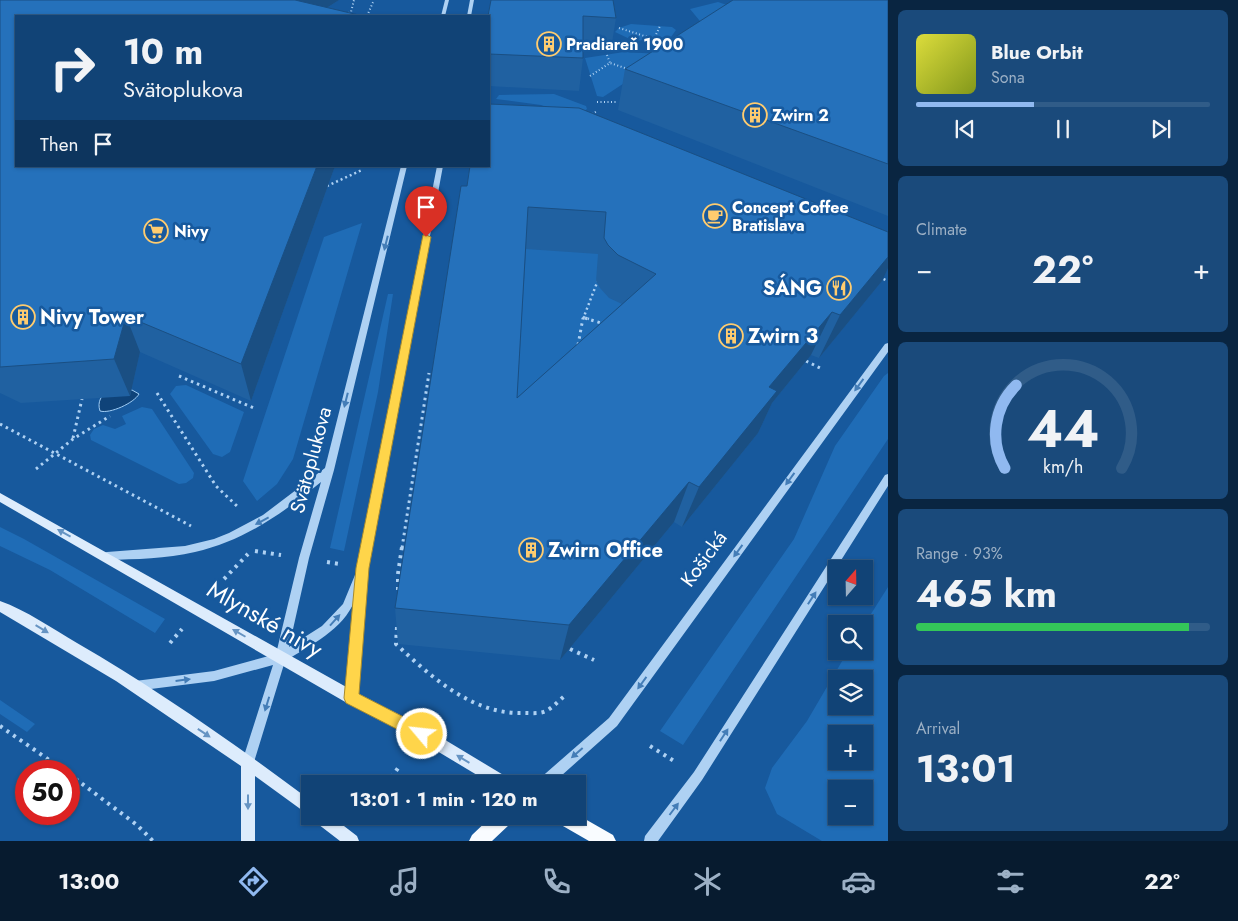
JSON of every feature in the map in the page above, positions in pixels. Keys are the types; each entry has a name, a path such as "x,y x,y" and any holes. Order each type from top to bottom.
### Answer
{"main road":[{"name":"Mlynské nivy","path":"0,497 107,556 352,698 422,734 490,775"},
{"path":"0,606 135,686 248,762 301,802"},
{"path":"248,762 248,841"},
{"path":"331,825 352,841"},
{"path":"478,841 496,825"},
{"path":"578,825 607,841"}],"street":[{"path":"443,15 447,0"},
{"path":"469,15 472,0"},
{"name":"Svätoplukova","path":"248,762 281,658 304,558 329,470 404,167"},
{"path":"352,698 363,568 440,167"},
{"name":"Košická","path":"552,775 613,722 888,346"},
{"path":"107,556 194,548 233,536 270,517 329,470"},
{"path":"650,841 698,776 888,478"},
{"path":"135,686 214,676 281,658 326,630 347,607 363,568"}],"path":[{"path":"344,15 351,12 354,0"},
{"path":"367,15 374,0"},
{"path":"620,28 654,39 660,26"},
{"path":"607,55 610,63"},
{"path":"610,63 636,71"},
{"path":"590,76 610,63"},
{"path":"597,102 617,102"},
{"path":"589,116 596,111"},
{"path":"327,186 362,170"},
{"path":"578,351 583,317 600,276"},
{"path":"879,277 888,281"},
{"path":"583,317 608,325"},
{"path":"806,361 822,369"},
{"path":"398,593 398,574 429,373"},
{"path":"179,376 256,409"},
{"path":"157,393 216,486 240,509"},
{"path":"73,439 82,400"},
{"path":"36,469 53,453 110,416"},
{"path":"0,424 200,530 233,536"},
{"path":"418,442 428,442"},
{"path":"224,579 252,550 286,556"},
{"path":"326,562 341,564"},
{"path":"398,574 403,576"},
{"path":"397,622 396,644 416,663 452,690 488,709 516,716 545,711 567,694"},
{"path":"170,643 183,629"},
{"path":"570,649 594,660"},
{"path":"0,726 49,760"},
{"path":"650,746 674,761"},
{"path":"393,775 398,768"},
{"path":"80,782 137,824 153,841"}],"shaded area":[{"path":"718,2 730,6 704,26 690,9"},
{"path":"631,24 672,27 676,30 671,37 634,41 615,32 619,28"},
{"path":"624,52 661,54 664,57 603,97 597,96 585,58"},
{"path":"554,94 586,106 587,109 573,118 541,105 496,99 499,95"},
{"path":"362,223 293,459 277,484 257,501 243,481 324,237"},
{"path":"526,231 715,268 513,441"},
{"path":"388,294 393,294 378,392 344,551 330,548"},
{"path":"888,373 888,439 683,745 660,731 794,539 835,446"},
{"path":"186,385 244,412 230,452 222,457 213,454 170,394 176,386"},
{"path":"109,390 132,390 139,394 132,401 121,407 110,411 100,411 100,399"},
{"path":"142,407 152,409 194,473 193,478 186,483 179,484 91,440 90,435 94,429 103,425 115,429 126,424 122,416"},
{"path":"0,527 165,619 155,633 50,570 0,546"},
{"path":"888,587 888,841 822,841 777,814 765,788 772,768 807,721 828,685 828,715 873,715 873,670 837,670 843,660 873,660 873,615 870,615"},
{"path":"0,700 35,724 27,732 0,714"}],"building":[{"name":"Nivy","path":"0,0 295,0 359,15 15,15 15,167 317,167 241,364 126,316 114,359 0,367"},
{"name":"Pradiareň 1900","path":"491,0 613,0 616,18 583,16 583,58 490,54 490,15 488,15"},
{"name":"Zwirn 2","path":"733,0 888,0 888,164 625,69"},
{"path":"490,104 579,108 888,232 888,257 840,315 832,312 769,387 777,391 699,487 689,482 569,625 395,608 461,186 467,186 470,167 490,167","holes":["528,207 606,212 604,238 618,255 656,274 517,398"]}],"place":[{"name":"Pradiareň 1900","path":"549,44"},
{"name":"Zwirn 2","path":"755,115"},
{"name":"Concept Coffee Bratislava","path":"715,216"},
{"name":"Nivy","path":"156,231"},
{"name":"SÁNG","path":"839,288"},
{"name":"Nivy Tower","path":"23,317"},
{"name":"Zwirn 3","path":"731,336"},
{"name":"Zwirn Office","path":"531,550"}],"route":[{"path":"422,734 352,698 363,568 426,237"}]}
